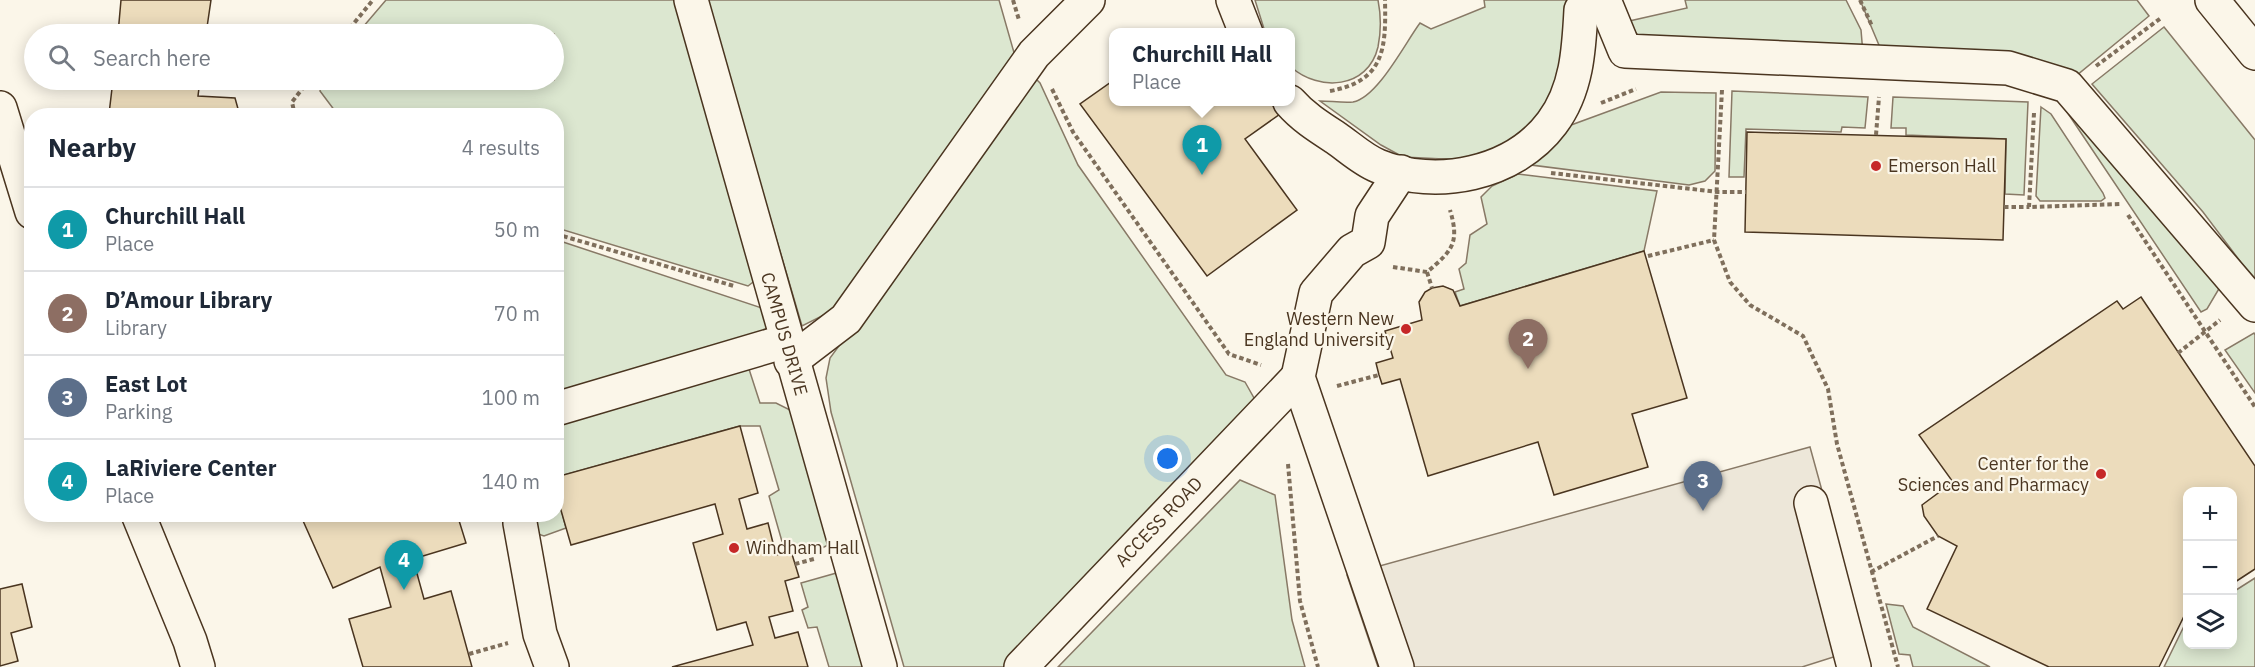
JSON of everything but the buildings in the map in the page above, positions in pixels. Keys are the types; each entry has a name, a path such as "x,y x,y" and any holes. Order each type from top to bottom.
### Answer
{"street":[{"name":"CAMPUS DRIVE","path":"691,0 880,667"},
{"path":"564,407 789,351 846,319 1034,54 1088,0"},
{"path":"1233,0 1244,28"},
{"path":"2212,0 2255,53"},
{"path":"1295,106 1318,126 1378,166 1401,172 1444,177 1488,169 1508,162 1540,137 1565,100 1592,5"},
{"path":"1592,5 1624,51 2008,68 2067,86 2255,305"},
{"path":"0,108 24,186"},
{"path":"1397,667 1298,377 1316,293 1352,251 1368,242 1372,216 1401,172"},
{"name":"ACCESS ROAD","path":"1021,667 1298,377"},
{"path":"1810,503 1854,667"},
{"path":"141,522 190,641 198,667"},
{"path":"520,522 540,634 552,667"}],"path":[{"path":"353,24 373,0"},
{"path":"1013,0 1013,8 1073,132 1229,354 1298,377"},
{"path":"1323,92 1342,89 1367,77 1382,58 1386,28 1385,0"},
{"path":"2088,72 2161,18"},
{"path":"1722,84 1714,240 1730,282 1750,305 1803,336 1828,389 1836,444 1898,667"},
{"path":"1876,135 1879,89"},
{"path":"293,108 292,102 301,90"},
{"path":"2030,207 2034,105"},
{"path":"1508,162 1527,171 1718,192 1746,192"},
{"path":"1393,268 1427,272 1450,252 1456,230 1444,177"},
{"path":"2114,195 2255,407"},
{"path":"2004,207 2120,204"},
{"path":"564,236 774,297"},
{"path":"1648,256 1714,240"},
{"path":"1427,272 1432,288"},
{"path":"2178,353 2205,330"},
{"path":"1288,462 1300,601 1318,667"},
{"path":"1871,572 1938,536"}],"green space":[{"path":"386,0 679,0 757,279 748,286 564,230 564,108 333,108 320,91 564,90 564,24 366,24"},
{"path":"706,0 999,0 1015,56 838,308 802,326"},
{"path":"1255,0 1378,0 1380,35 1373,61 1364,71 1341,82 1328,83 1315,80 1295,70 1295,28 1264,28"},
{"path":"1484,0 1568,0 1571,39 1542,118 1507,147 1464,160 1403,157 1381,145 1320,101 1353,102 1362,98 1381,80 1420,23 1431,29 1485,7"},
{"path":"1685,0 1846,0 1861,30 1863,54 1650,47 1625,22 1687,8"},
{"path":"1860,0 2137,0 2149,16 2077,75 2054,66 2006,57 1958,55 1884,57"},
{"path":"2164,27 2255,140 2255,281 2203,212 2092,84"},
{"path":"1036,79 1040,83 1078,165 1226,375 1245,382 1254,398 1243,421 1008,667 904,667 831,412 826,378 830,358"},
{"path":"1732,91 1868,97 1865,128 1842,127 1841,132 1746,129 1744,177 1729,177"},
{"path":"1661,92 1716,93 1715,171 1705,181 1689,185 1523,164 1563,128"},
{"path":"1893,97 2028,102 2024,195 2005,194 2006,139 1906,135 1906,128 1891,128"},
{"path":"2063,106 2220,287 2207,309 2201,312"},
{"path":"2041,107 2051,114 2103,193 2105,198 2101,201 2040,201 2036,196"},
{"path":"1518,174 1657,191 1644,251 1460,306 1455,292 1464,289 1459,269 1466,263 1470,235 1487,224 1481,197 1492,186"},
{"path":"564,242 765,309 774,337 564,398"},
{"path":"2254,333 2255,335 2255,393 2225,350"},
{"path":"748,366 760,403 776,403 792,411 830,544 808,555 796,547 783,545 769,496 779,490 760,426 740,426 564,475 564,419 568,415"},
{"path":"1240,480 1275,495 1292,620 1305,667 1058,667"},
{"path":"564,520 566,528 544,536 538,534 532,522"},
{"path":"840,572 867,667 829,667 817,627 808,628 802,610 808,607 801,583"},
{"path":"2255,578 2255,667 2164,667 2183,628 2183,649 2237,649 2237,589"},
{"path":"1886,604 1903,606 1913,627 1990,667 1913,667 1910,655 1899,654"}],"shaded area":[{"path":"1810,447 1865,647 1802,667 1378,667 1347,575"}],"place":[{"name":"Emerson Hall","path":"1876,166"},
{"name":"Churchill Hall","path":"1202,175"},
{"name":"Western New England University","path":"1406,329"},
{"name":"D’Amour Library","path":"1528,369"},
{"name":"Center for the Sciences and Pharmacy","path":"2101,474"},
{"name":"East Lot","path":"1703,511"},
{"name":"Windham Hall","path":"734,548"},
{"name":"LaRiviere Center","path":"404,590"}]}
